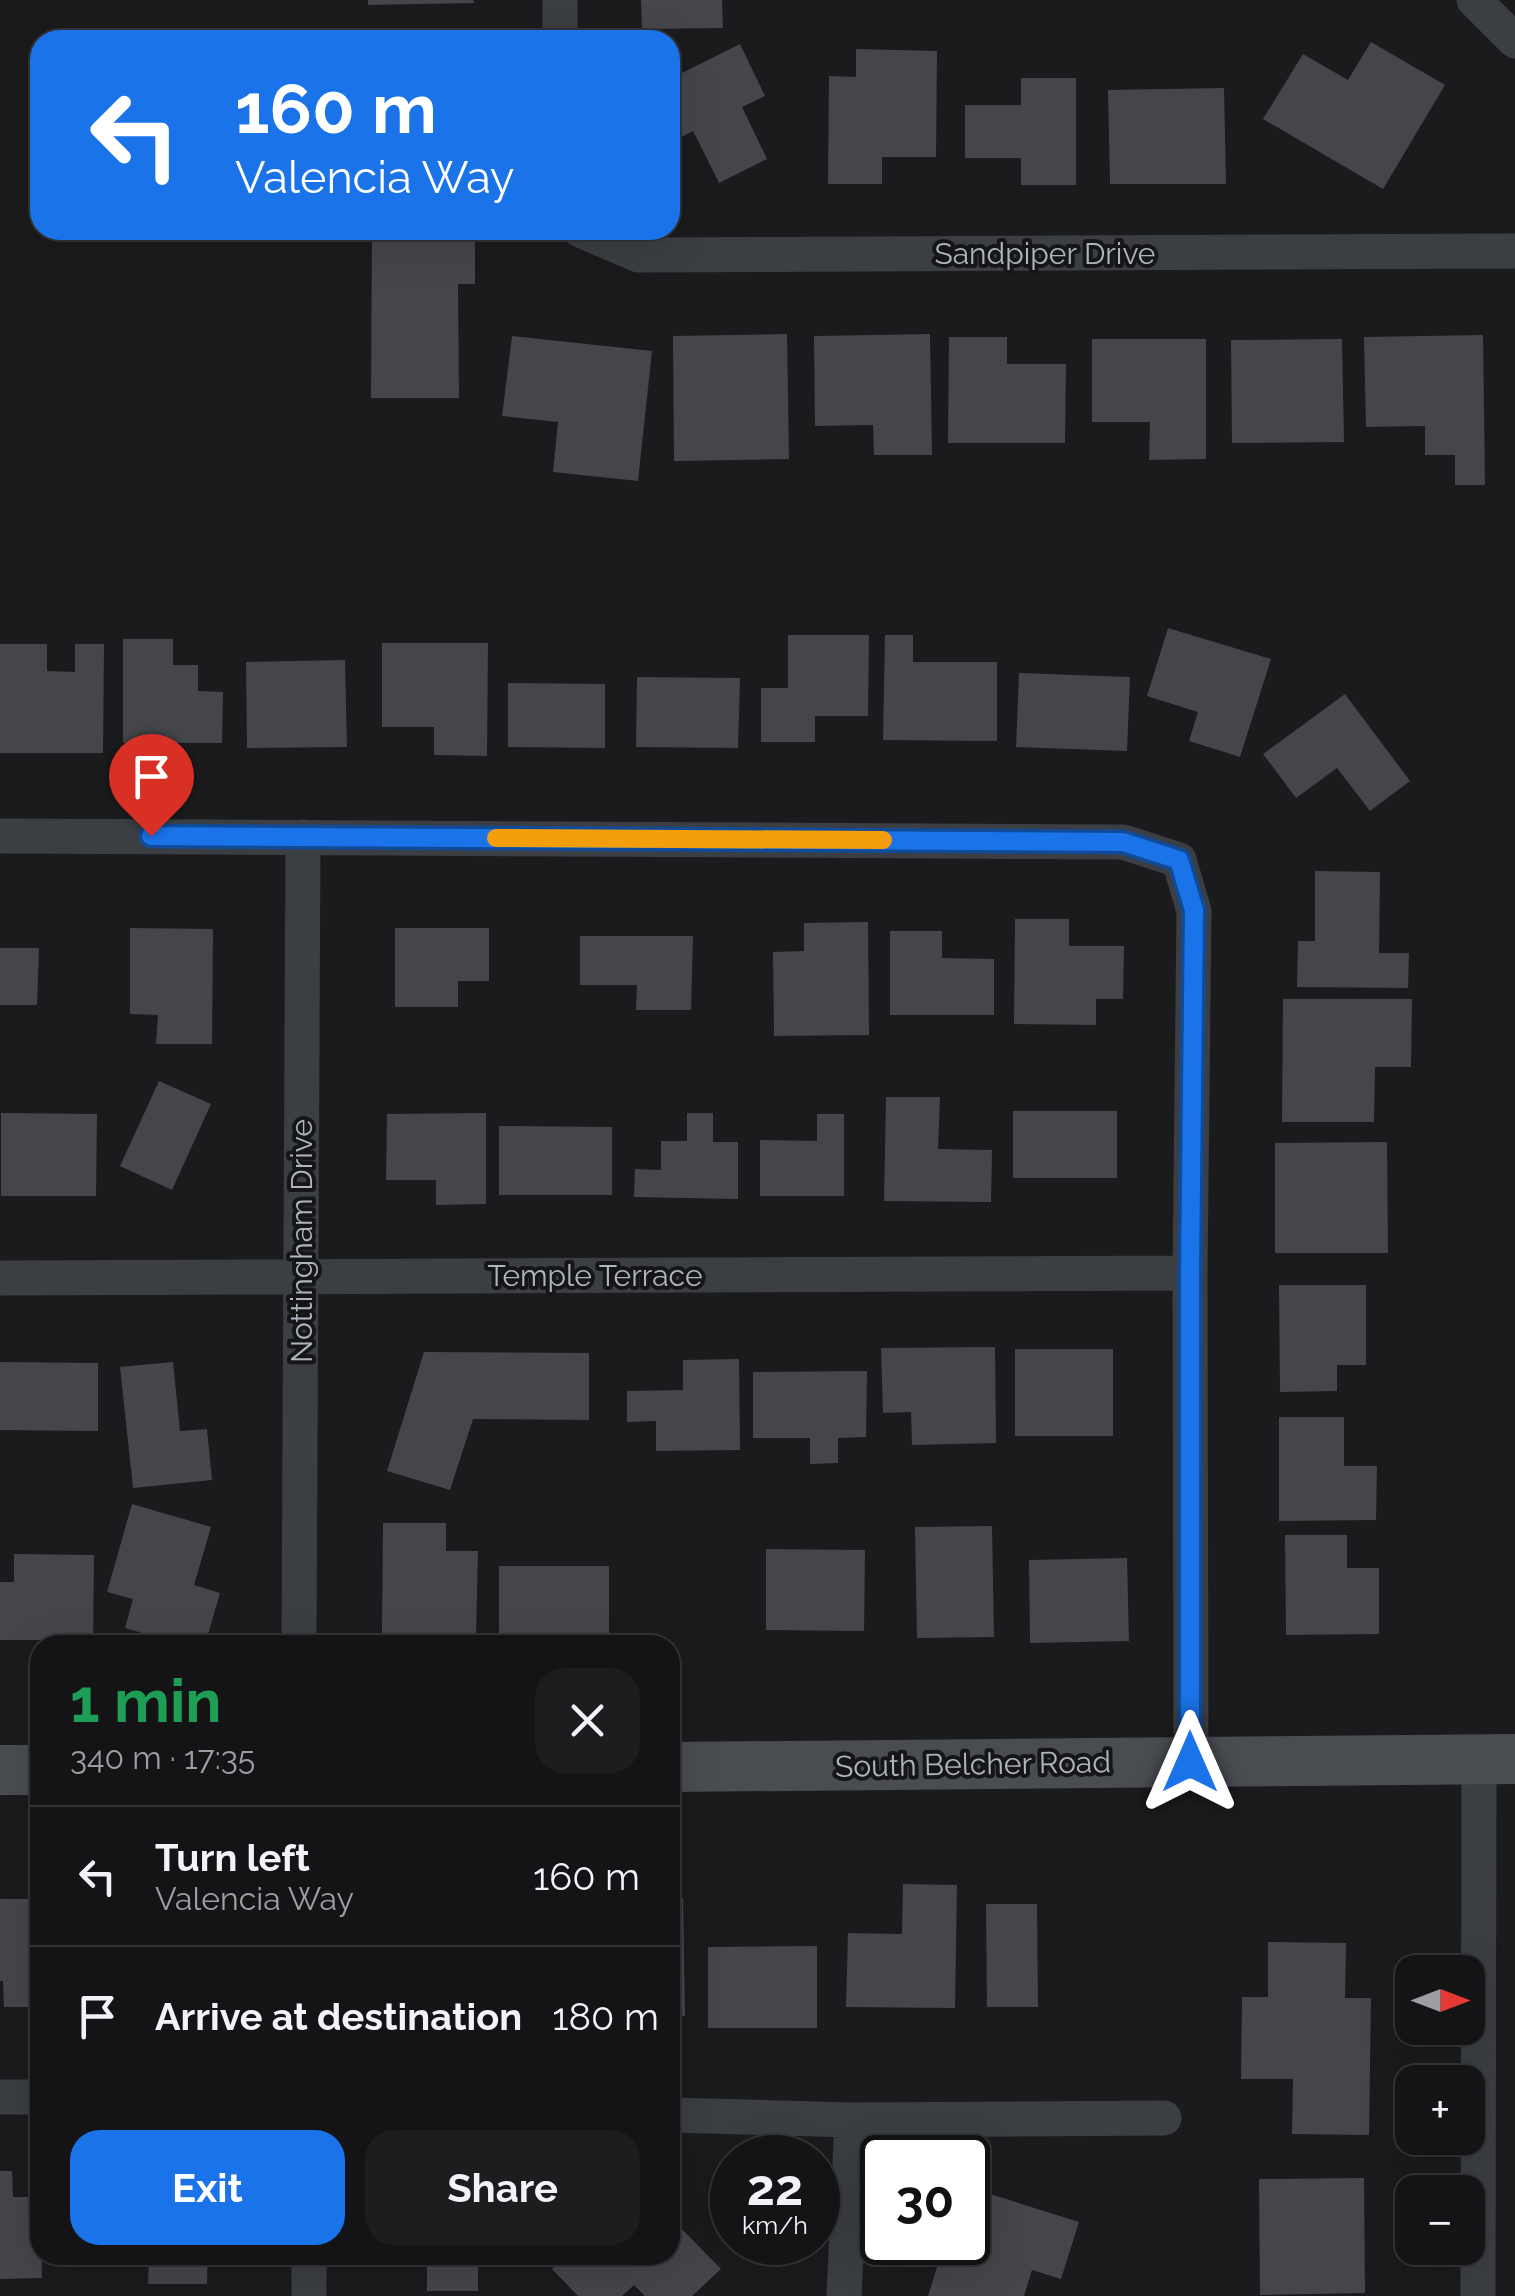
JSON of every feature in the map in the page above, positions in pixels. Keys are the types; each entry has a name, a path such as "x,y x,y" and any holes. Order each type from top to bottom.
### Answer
{"main road":[{"name":"South Belcher Road","path":"680,1767 1497,1759"},
{"path":"0,1770 30,1770"}],"street":[{"path":"560,0 560,30"},
{"path":"1474,0 1515,41"},
{"name":"Sandpiper Drive","path":"603,240 638,255 1515,251"},
{"path":"0,836 1123,842 1179,860 1194,910 1190,1762"},
{"name":"Nottingham Drive","path":"299,1635 302,837"},
{"name":"Temple Terrace","path":"0,1278 1190,1273"},
{"path":"1478,2296 1497,1759"},
{"path":"0,2097 30,2097"},
{"path":"680,2116 852,2120 1164,2118"},
{"path":"844,2296 852,2120"},
{"path":"308,2296 309,2265"}],"building":[{"path":"368,0 473,0 474,3 368,5"},
{"path":"641,0 722,0 723,28 642,29"},
{"path":"1371,42 1445,85 1383,189 1263,119 1303,54 1348,80"},
{"path":"740,44 765,96 742,107 767,159 719,183 693,131 680,138 680,74"},
{"path":"856,49 937,51 936,157 882,157 882,184 828,184 829,76 856,77"},
{"path":"1021,78 1076,78 1076,185 1021,185 1021,158 965,158 965,105 1021,105"},
{"path":"1224,88 1226,184 1110,184 1108,90"},
{"path":"372,240 475,240 475,284 458,284 459,398 371,398"},
{"path":"787,334 789,459 674,461 673,336"},
{"path":"930,334 932,455 874,455 873,425 815,426 814,336"},
{"path":"1483,335 1485,485 1455,485 1455,455 1425,455 1425,426 1366,427 1364,337"},
{"path":"512,336 652,351 638,481 553,472 558,422 502,416"},
{"path":"949,337 1007,337 1007,364 1066,364 1065,443 948,443"},
{"path":"1092,339 1206,339 1206,459 1149,460 1150,422 1092,422"},
{"path":"1342,339 1344,442 1232,443 1231,340"},
{"path":"1168,628 1271,659 1240,757 1189,741 1198,712 1147,696"},
{"path":"788,635 869,635 868,716 815,716 815,742 761,742 761,688 788,688"},
{"path":"885,635 913,635 913,662 997,662 997,741 883,740"},
{"path":"123,639 173,639 173,665 198,665 198,691 223,692 222,743 123,743"},
{"path":"382,643 488,643 487,756 434,755 434,727 382,727"},
{"path":"0,644 47,644 47,671 75,672 75,644 104,644 103,753 0,753"},
{"path":"345,660 347,747 247,748 246,662"},
{"path":"1019,673 1130,677 1127,751 1016,747"},
{"path":"637,677 740,678 738,748 636,747"},
{"path":"508,683 605,684 605,748 508,747"},
{"path":"1345,694 1410,781 1370,811 1337,768 1296,798 1263,754"},
{"path":"1315,871 1380,872 1379,953 1409,953 1408,988 1297,987 1298,941 1315,941"},
{"path":"1015,919 1069,919 1069,946 1124,946 1123,999 1096,999 1096,1025 1014,1024"},
{"path":"868,922 869,1035 774,1036 773,952 804,951 804,923"},
{"path":"130,928 213,929 212,1044 156,1044 158,1015 130,1014"},
{"path":"395,928 489,928 489,981 458,981 458,1007 395,1007"},
{"path":"890,931 942,931 942,958 994,959 994,1015 890,1015"},
{"path":"580,936 693,936 691,1010 636,1010 637,985 580,985"},
{"path":"0,948 39,948 37,1005 0,1005"},
{"path":"1283,999 1412,999 1411,1067 1375,1067 1374,1122 1282,1122"},
{"path":"159,1081 211,1104 172,1190 120,1166"},
{"path":"886,1097 940,1097 938,1149 992,1150 991,1202 884,1201"},
{"path":"1013,1111 1117,1111 1117,1178 1013,1178"},
{"path":"1,1113 97,1114 96,1196 1,1196"},
{"path":"486,1113 486,1204 436,1205 436,1180 386,1180 387,1114"},
{"path":"687,1113 713,1113 713,1142 738,1142 738,1199 634,1197 635,1169 661,1170 661,1141 687,1141"},
{"path":"817,1114 844,1114 844,1196 760,1196 760,1140 817,1141"},
{"path":"499,1126 612,1127 612,1195 499,1195"},
{"path":"1387,1142 1388,1253 1275,1253 1275,1143"},
{"path":"1279,1285 1366,1285 1366,1365 1337,1365 1337,1391 1280,1392"},
{"path":"995,1347 996,1443 912,1445 911,1412 883,1413 881,1348"},
{"path":"1015,1349 1113,1349 1113,1436 1015,1436"},
{"path":"424,1352 589,1353 589,1420 473,1419 450,1490 387,1471"},
{"path":"739,1359 740,1450 656,1451 656,1421 627,1422 627,1391 683,1390 683,1360"},
{"path":"0,1362 98,1363 98,1431 0,1430"},
{"path":"173,1362 180,1431 207,1429 212,1480 133,1488 120,1367"},
{"path":"867,1371 866,1437 838,1438 838,1463 810,1464 810,1438 753,1438 753,1372"},
{"path":"1279,1417 1344,1417 1344,1466 1377,1466 1376,1520 1279,1521"},
{"path":"132,1504 211,1527 194,1585 220,1593 208,1635 149,1635 125,1628 133,1599 107,1592"},
{"path":"383,1523 446,1523 446,1551 478,1551 476,1635 382,1635"},
{"path":"992,1526 994,1637 917,1638 915,1527"},
{"path":"1285,1535 1347,1535 1347,1568 1379,1568 1379,1634 1286,1635"},
{"path":"766,1549 865,1550 864,1631 766,1630"},
{"path":"14,1554 94,1555 93,1635 30,1635 30,1640 0,1640 0,1582 14,1582"},
{"path":"1127,1558 1129,1641 1030,1643 1029,1560"},
{"path":"499,1566 609,1566 609,1633 499,1634"},
{"path":"903,1884 957,1885 955,2008 846,2007 848,1933 902,1934"},
{"path":"680,1898 683,1898 685,2016 680,2016"},
{"path":"0,1899 30,1899 30,2007 4,2007 0,1981"},
{"path":"986,1904 1037,1904 1038,2007 987,2007"},
{"path":"1268,1942 1346,1943 1345,1998 1371,1998 1369,2135 1292,2134 1293,2079 1241,2079 1242,1997 1268,1997"},
{"path":"817,1946 817,2028 708,2028 708,1947"},
{"path":"0,2171 12,2171 13,2197 30,2197 30,2265 42,2265 42,2278 0,2279"},
{"path":"1364,2178 1365,2293 1260,2295 1259,2179"},
{"path":"990,2194 1079,2222 1061,2279 1032,2270 1024,2296 928,2296 938,2265 990,2265"},
{"path":"680,2227 710,2258 710,2265 721,2269 692,2296 645,2296 634,2285 622,2296 578,2296 552,2269 556,2265 680,2265"},
{"path":"149,2265 208,2265 207,2284 148,2284"},
{"path":"427,2265 478,2265 478,2291 427,2291"}],"slow traffic":[{"path":"496,838 883,840"}],"route":[{"path":"151,836 1123,842 1179,860 1194,910 1190,1762"}]}
